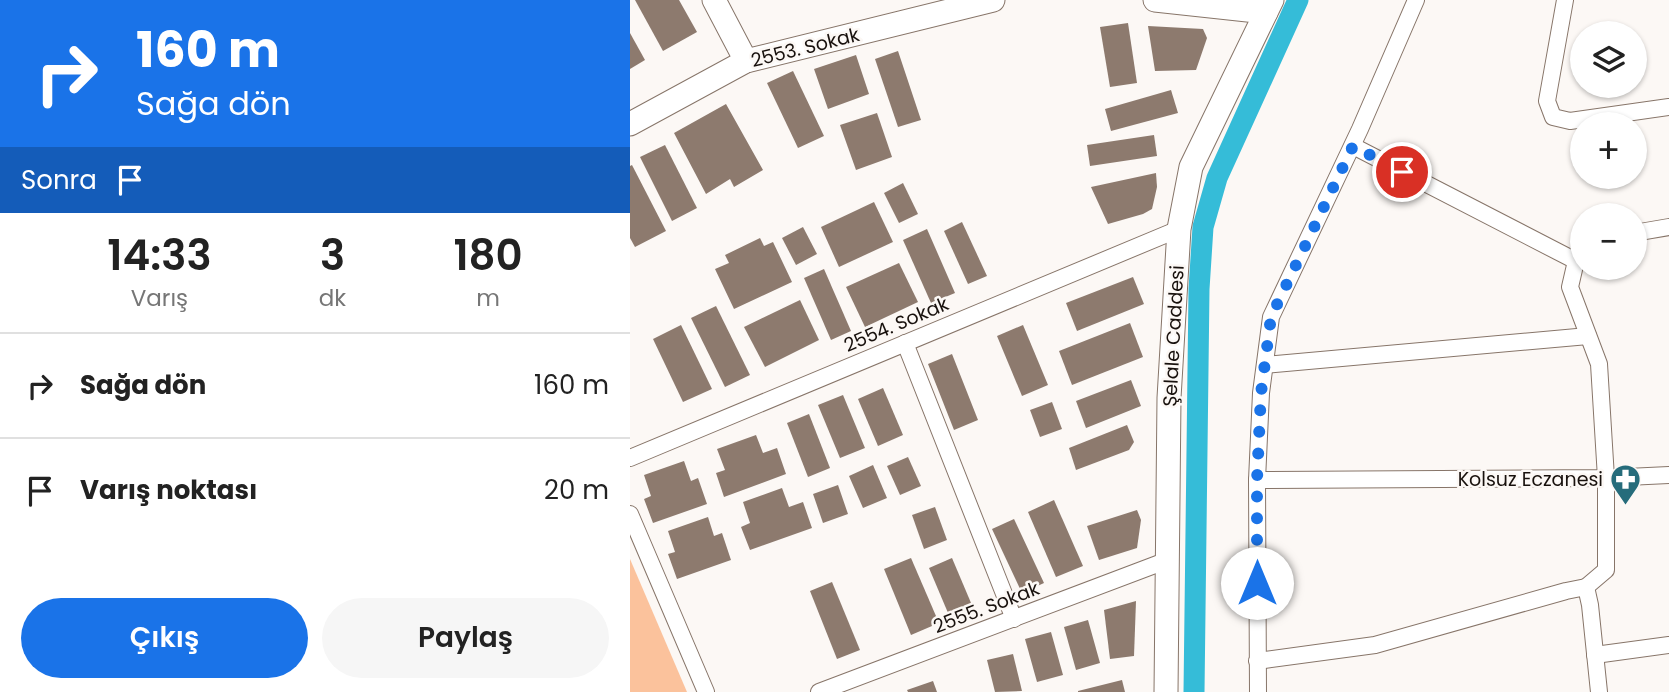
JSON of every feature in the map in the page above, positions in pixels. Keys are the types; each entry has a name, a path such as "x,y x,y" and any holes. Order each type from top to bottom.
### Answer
{"street":[{"path":"714,0 746,61"},
{"name":"2553. Sokak","path":"630,124 746,61 993,0"},
{"path":"1155,0 1269,6"},
{"path":"1258,692 1257,480 1261,393 1271,317 1353,146 1416,0"},
{"path":"1565,0 1547,101 1553,117 1570,121 1669,107"},
{"name":"Şelale Caddesi","path":"1166,692 1169,398 1179,229 1191,167 1269,6"},
{"path":"1353,146 1570,254"},
{"path":"1647,231 1669,227"},
{"name":"2554. Sokak","path":"630,458 1179,229"},
{"path":"1257,662 1375,645 1586,587 1606,570 1605,478 1599,364 1570,287 1572,280"},
{"path":"1265,365 1588,336"},
{"path":"905,343 1014,618"},
{"path":"1257,480 1605,478 1669,475"},
{"path":"630,514 706,692"},
{"name":"2555. Sokak","path":"819,692 1168,560"},
{"path":"1586,587 1599,692"},
{"path":"1595,655 1669,645"}],"shaded area":[{"path":"630,559 687,692 630,692"}],"building":[{"path":"635,0 679,0 697,32 663,51"},
{"path":"1128,23 1137,83 1110,87 1100,27"},
{"path":"1148,26 1203,29 1207,38 1196,70 1155,71"},
{"path":"630,33 645,60 630,69"},
{"path":"898,51 921,120 898,127 875,59"},
{"path":"856,55 869,94 828,109 814,69"},
{"path":"793,71 824,136 798,148 767,83"},
{"path":"1171,90 1178,113 1111,131 1105,109"},
{"path":"726,104 763,170 734,187 730,179 706,194 674,133"},
{"path":"877,113 892,157 856,170 840,125"},
{"path":"1154,135 1157,156 1090,166 1087,145"},
{"path":"665,145 697,208 672,221 640,157"},
{"path":"632,165 666,231 635,247 630,238"},
{"path":"1156,173 1157,187 1152,209 1108,224 1091,187"},
{"path":"903,183 918,214 899,223 884,193"},
{"path":"874,202 893,242 839,267 821,227"},
{"path":"962,222 987,276 968,284 944,231"},
{"path":"803,227 817,254 796,265 782,238"},
{"path":"927,229 955,293 931,303 903,240"},
{"path":"760,238 764,246 773,242 792,282 734,309 715,269 729,263 725,255"},
{"path":"899,263 918,302 865,327 846,287"},
{"path":"824,269 851,331 831,340 804,278"},
{"path":"1133,277 1144,304 1077,331 1066,303"},
{"path":"800,300 819,340 765,367 744,327"},
{"path":"716,306 750,375 725,387 691,318"},
{"path":"1130,323 1143,357 1072,385 1059,351"},
{"path":"681,325 712,389 683,402 653,339"},
{"path":"1023,325 1048,385 1022,396 997,336"},
{"path":"952,354 978,420 954,430 928,364"},
{"path":"1131,380 1141,406 1086,428 1076,401"},
{"path":"883,388 903,435 878,446 858,399"},
{"path":"843,395 865,448 840,458 818,405"},
{"path":"1052,402 1062,429 1040,437 1030,410"},
{"path":"809,414 830,468 808,477 787,423"},
{"path":"1127,425 1134,442 1129,450 1076,470 1069,448"},
{"path":"756,435 763,453 777,448 786,474 724,497 716,473 725,470 717,449"},
{"path":"908,457 921,486 900,495 887,466"},
{"path":"684,461 691,481 698,478 707,504 653,523 644,499 651,496 644,475"},
{"path":"873,465 887,498 863,508 849,476"},
{"path":"838,485 848,514 823,523 813,494"},
{"path":"782,488 789,507 803,502 812,528 750,550 741,527 750,523 743,502"},
{"path":"1054,500 1083,566 1056,577 1028,512"},
{"path":"935,507 947,540 924,549 912,515"},
{"path":"1137,510 1141,520 1137,548 1099,560 1087,526"},
{"path":"708,517 714,536 722,533 731,560 677,579 668,554 675,552 668,531"},
{"path":"1014,519 1044,583 1022,593 992,529"},
{"path":"911,558 939,623 911,635 884,569"},
{"path":"952,558 974,610 951,620 929,568"},
{"path":"832,582 860,650 837,659 810,591"},
{"path":"1136,601 1134,656 1110,659 1104,610"},
{"path":"1088,620 1100,663 1076,670 1064,627"},
{"path":"1051,632 1063,675 1037,682 1025,639"},
{"path":"1013,654 1022,691 995,692 987,660"},
{"path":"1122,680 1125,692 1078,692 1078,691"},
{"path":"933,681 937,692 907,690"}],"waterway":[{"path":"1194,692 1199,289 1203,227 1217,178 1298,0"}],"place":[{"name":"Kolsuz Eczanesi","path":"1626,506"}],"route":[{"path":"1257,583 1257,480 1261,393 1271,317 1353,146 1402,172"}]}
